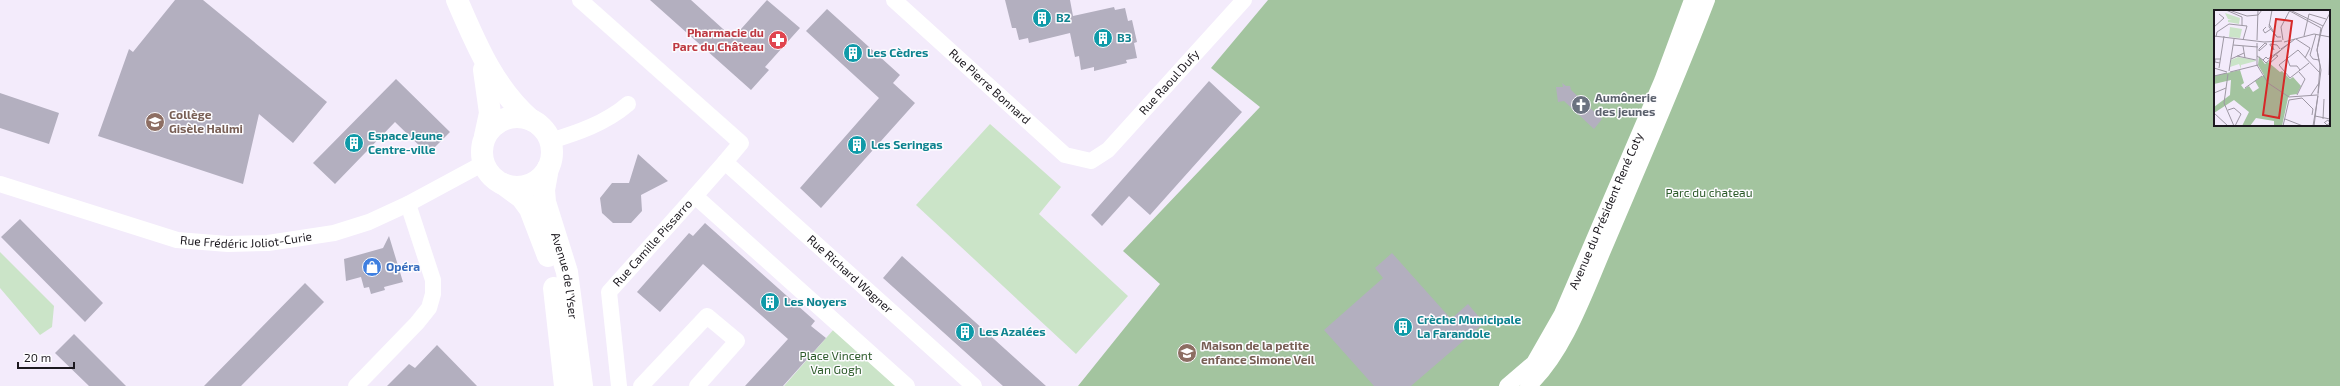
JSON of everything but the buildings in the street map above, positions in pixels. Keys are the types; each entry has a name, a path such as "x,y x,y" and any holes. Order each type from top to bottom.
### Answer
{"main road":[{"path":"457,0 481,55 503,92 531,120 539,125 550,141 551,150 548,168 542,176 524,186 503,184 495,179 484,163 482,154 490,113 489,96 481,55"},
{"path":"485,136 500,121 510,117 521,117 531,120"},
{"name":"Avenue de l'Yser","path":"548,168 544,190 545,202 560,244 567,272 582,386"},
{"name":"Avenue de l'Yser","path":"503,184 522,198 530,209 547,251 553,276 565,386"}],"street":[{"path":"580,0 741,143 695,196 907,386"},
{"name":"Rue Pierre Bonnard","path":"894,0 1065,155 1091,160"},
{"name":"Rue Raoul Dufy","path":"1091,160 1108,150 1244,0"},
{"name":"Avenue du Président René Coty","path":"1507,386 1534,363 1562,314 1662,81 1692,0"},
{"name":"Avenue du Président René Coty","path":"1528,386 1543,373 1573,320 1673,88 1706,0"},
{"path":"550,141 572,135 616,114 628,104"},
{"name":"Rue Richard Wagner","path":"725,162 974,386"},
{"name":"Rue Frédéric Joliot-Curie","path":"0,184 177,240 228,244 268,243 334,233 369,222 408,204 484,163"},
{"name":"Rue Camille Pissarro","path":"619,386 609,292 695,196"},
{"path":"356,386 429,308 433,294 433,280 408,204"},
{"path":"641,386 707,316 737,341 697,386"}],"green space":[{"name":"Parc du chateau","path":"1268,0 2340,0 2340,386 1078,386 1160,284 1123,251 1260,107 1211,68"},
{"path":"990,124 1061,187 1039,214 1128,296 1076,354 916,205"},
{"path":"0,252 54,306 52,327 40,335 0,288"},
{"name":"Place Vincent Van Gogh","path":"834,329 896,386 784,386"}],"place":[{"name":"B2","path":"1042,18"},
{"name":"B3","path":"1103,38"},
{"name":"Pharmacie du Parc du Château","path":"778,40"},
{"name":"Les Cèdres","path":"853,53"},
{"name":"Aumônerie des jeunes","path":"1581,105"},
{"name":"Collège Gisèle Halimi","path":"155,122"},
{"name":"Espace Jeune Centre-ville","path":"354,143"},
{"name":"Les Seringas","path":"857,145"},
{"name":"Opéra","path":"372,267"},
{"name":"Les Noyers","path":"770,302"},
{"name":"Crèche Municipale La Farandole","path":"1403,327"},
{"name":"Les Azalées","path":"965,332"},
{"name":"Maison de la petite enfance Simone Veil","path":"1187,353"}]}
